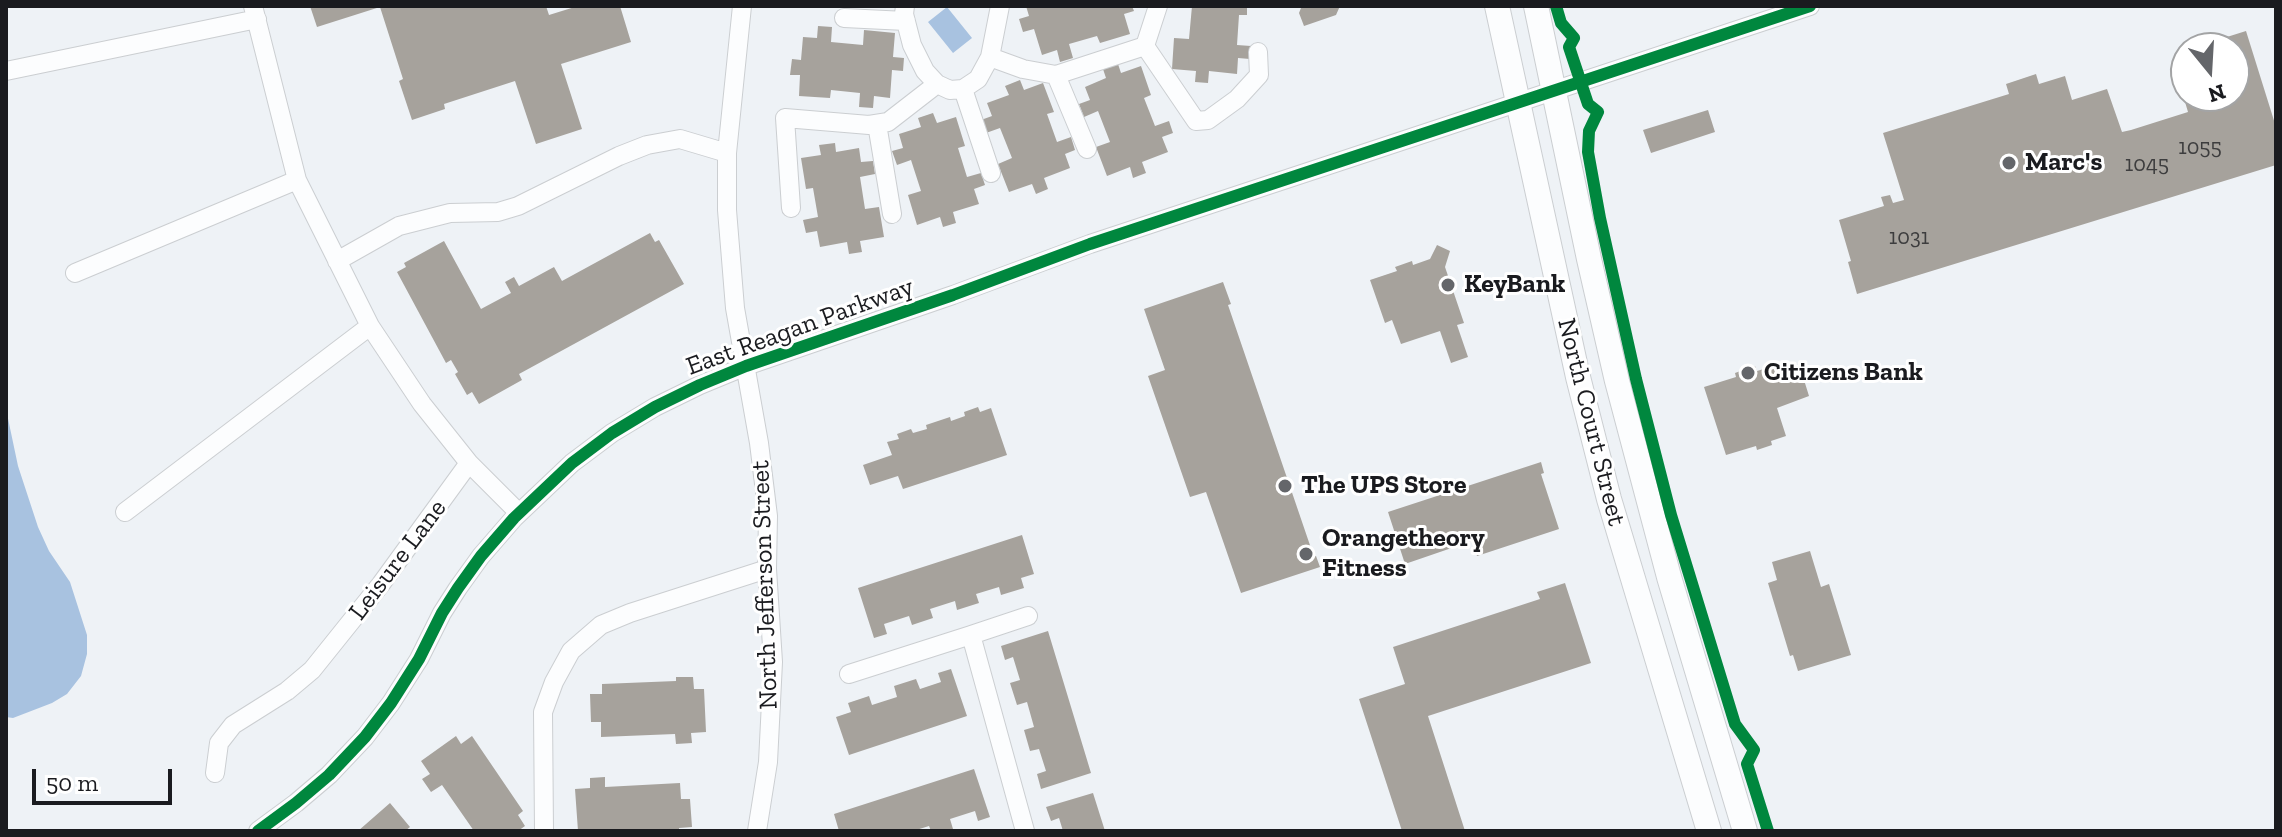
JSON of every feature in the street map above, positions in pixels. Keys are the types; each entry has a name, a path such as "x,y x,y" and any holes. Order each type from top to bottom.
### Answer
{"main road":[{"name":"North Court Street","path":"1497,6 1578,377 1609,499 1709,831"},
{"name":"North Court Street","path":"1536,6 1617,381 1669,577 1745,831"}],"street":[{"name":"North Jefferson Street","path":"742,6 727,153 727,210 735,308 759,443 768,516 767,569 773,662 768,762 757,831"},
{"path":"844,18 905,13 912,45 925,71 937,84 950,90 963,89 978,79 990,57 1000,6"},
{"path":"1145,46 1158,6"},
{"name":"East Reagan Parkway","path":"258,831 329,775 365,737 412,670 458,588 519,513 572,463 612,433 666,401 746,366 1090,244 1810,6"},
{"path":"6,71 255,12 297,180 370,326 422,404 469,463 519,513"},
{"path":"990,57 1023,69 1056,75 1145,46"},
{"path":"1145,46 1196,121 1208,120 1237,99 1259,75 1258,52"},
{"path":"1056,75 1087,149"},
{"path":"791,208 785,118 869,125 888,122 937,84"},
{"path":"963,89 991,173"},
{"path":"877,124 892,214"},
{"path":"337,261 399,226 450,213 498,212 518,206 647,145 680,139 727,153"},
{"path":"75,273 297,180"},
{"path":"125,512 370,326"},
{"name":"Leisure Lane","path":"215,773 219,743 233,725 287,691 312,670 381,584 469,463"},
{"path":"544,831 543,712 554,682 571,651 601,625 767,569"},
{"path":"849,674 1028,616"},
{"path":"971,635 1025,831"}],"water":[{"path":"947,7 972,38 953,53 928,22"},
{"path":"6,409 18,466 38,527 49,551 70,582 87,635 87,654 81,676 67,694 13,718 6,717"}],"building":[{"path":"310,6 546,6 549,15 578,6 620,6 631,42 561,64 582,129 536,144 515,81 444,104 445,109 412,120 399,81 403,79 380,7 317,27"},
{"path":"1026,6 1132,6 1134,11 1124,14 1130,34 1100,43 1097,36 1069,44 1073,58 1060,62 1057,50 1042,55 1034,29 1023,32 1019,19 1029,16"},
{"path":"1192,6 1247,6 1247,15 1239,15 1237,45 1251,46 1250,59 1238,58 1237,74 1209,71 1208,83 1195,82 1196,71 1172,69 1174,38 1189,39"},
{"path":"1298,6 1340,6 1336,15 1304,26"},
{"path":"818,26 832,27 831,42 863,45 864,30 895,33 893,57 904,58 903,71 892,70 890,98 874,96 873,108 859,107 860,93 831,90 830,98 799,96 800,75 790,75 792,59 801,60 803,37 817,38"},
{"path":"2250,44 2276,127 2276,165 1857,294 1839,220 1884,206 1881,197 1890,195 1893,203 1904,200 1883,133 2009,94 2006,84 2036,74 2039,84 2065,76 2072,100 2107,89 2122,132 2188,112 2250,112"},
{"path":"1118,64 1121,73 1141,66 1151,95 1144,98 1155,126 1169,121 1173,133 1162,137 1168,152 1142,162 1146,173 1133,178 1130,167 1107,176 1096,147 1110,142 1098,111 1084,117 1079,104 1090,100 1085,87 1106,78 1103,69"},
{"path":"1020,80 1024,90 1043,83 1054,112 1047,114 1057,142 1071,137 1075,150 1065,154 1070,168 1044,178 1048,189 1036,194 1032,184 1009,192 998,164 1012,158 1000,128 986,133 981,120 992,116 987,103 1009,95 1005,86"},
{"path":"1708,110 1715,132 1651,153 1643,130"},
{"path":"933,113 937,123 956,117 965,146 958,148 967,177 981,173 985,185 974,189 979,204 953,212 956,223 943,227 940,217 917,225 908,195 921,191 911,160 897,165 892,151 903,148 899,134 921,127 918,118"},
{"path":"835,143 836,152 859,148 861,162 873,161 875,174 860,177 865,209 879,207 884,237 860,241 862,252 849,254 847,242 820,247 817,231 806,233 803,220 818,217 813,188 806,189 801,158 821,155 819,145"},
{"path":"650,233 655,242 659,240 684,284 519,374 522,380 479,404 472,392 467,395 451,360 446,363 397,272 406,267 404,263 444,241 481,309 511,293 505,282 514,277 519,286 554,267 562,281"},
{"path":"1437,245 1450,251 1445,267 1464,323 1457,325 1468,357 1451,363 1440,331 1401,344 1392,320 1385,323 1370,280 1397,271 1395,267 1412,261 1413,265 1430,259"},
{"path":"1223,282 1231,304 1228,305 1320,567 1241,593 1206,492 1190,497 1148,376 1165,370 1144,309"},
{"path":"1755,366 1757,371 1774,366 1776,374 1800,367 1809,396 1777,408 1786,436 1757,450 1756,446 1726,455 1704,387 1736,377 1735,373"},
{"path":"978,407 980,412 991,408 1007,455 903,489 898,476 870,485 863,465 892,455 887,442 899,439 897,434 911,429 913,433 927,429 926,425 950,417 951,421"},
{"path":"1541,462 1544,473 1541,474 1559,529 1477,556 1472,541 1405,564 1388,512"},
{"path":"1022,535 1034,574 1021,578 1024,588 1001,595 999,587 976,594 979,603 957,610 955,601 930,609 933,618 912,625 909,616 884,624 887,634 874,638 858,588"},
{"path":"1810,551 1821,587 1829,584 1851,655 1798,671 1793,655 1790,656 1768,583 1777,580 1772,562"},
{"path":"1565,583 1591,663 1428,716 1465,831 1402,831 1359,699 1405,684 1393,647 1540,599 1537,592"},
{"path":"1048,631 1091,773 1041,789 1037,774 1046,771 1039,749 1030,751 1024,730 1034,727 1027,702 1017,705 1010,683 1020,680 1013,657 1005,660 1001,646"},
{"path":"951,669 967,716 849,755 836,717 851,712 848,703 869,696 872,705 897,697 894,686 916,679 920,689 941,682 938,673"},
{"path":"676,677 693,677 694,689 704,689 706,732 691,733 692,743 676,744 675,734 601,737 601,722 591,722 590,694 602,694 602,684 676,681"},
{"path":"456,736 461,744 472,736 523,811 518,815 525,826 518,831 474,831 442,785 431,792 422,779 430,774 421,761"},
{"path":"974,769 990,817 978,821 975,811 950,819 953,829 946,831 931,831 929,826 913,831 839,831 834,814"},
{"path":"605,777 605,787 680,783 681,799 690,799 692,827 679,828 679,831 578,831 575,789 590,788 590,778"},
{"path":"1093,793 1105,831 1063,831 1059,818 1051,821 1046,807"},
{"path":"390,803 410,827 405,831 358,831"}],"cycle path":[{"path":"1556,6 1561,23 1574,38 1569,47 1588,104 1598,112 1589,131 1588,152 1636,379 1671,515 1735,724 1754,750 1747,764 1768,831"},
{"path":"258,831 329,775 365,737 419,659 458,588 514,518 572,463 612,433 655,407 746,366 1090,244 1810,6"}],"place":[{"name":"Marc's","path":"2009,163"},
{"name":"KeyBank","path":"1448,285"},
{"name":"Citizens Bank","path":"1748,373"},
{"name":"The UPS Store","path":"1285,486"},
{"name":"Orangetheory Fitness","path":"1306,554"}]}
